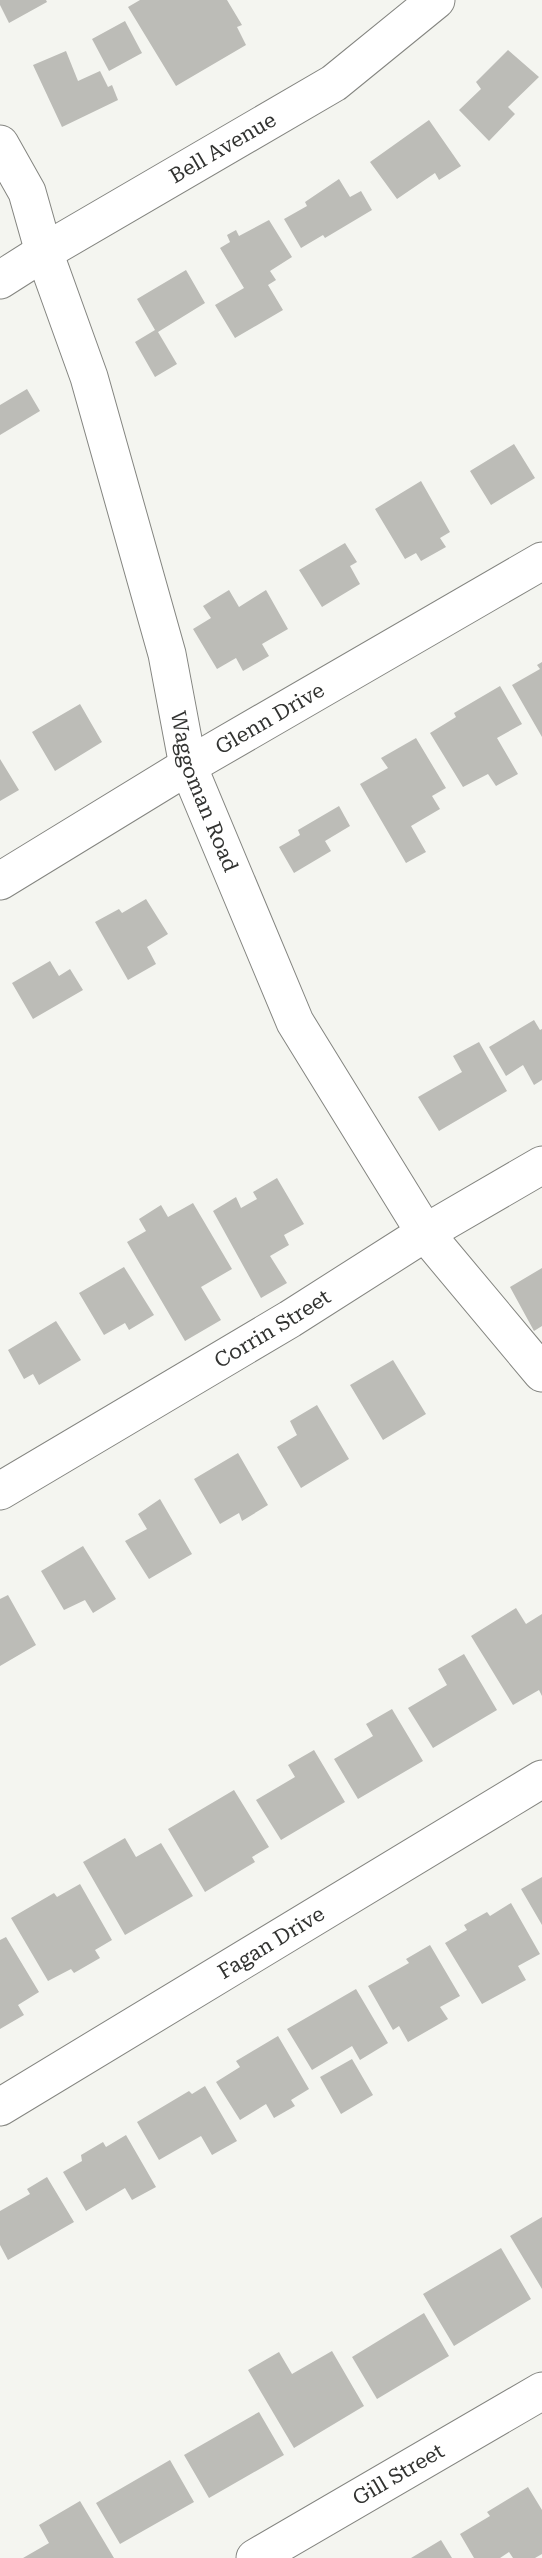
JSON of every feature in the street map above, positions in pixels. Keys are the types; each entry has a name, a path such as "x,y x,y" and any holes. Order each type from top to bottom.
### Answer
{"street":[{"name":"Bell Avenue","path":"0,281 44,252 334,83 436,0"},
{"name":"Waggoman Road","path":"0,145 27,192 44,252 101,416 167,654 188,766 295,1023 425,1233 542,1373"},
{"name":"Glenn Drive","path":"0,881 188,766 542,561"},
{"name":"Corrin Street","path":"0,1491 542,1165"},
{"name":"Fagan Drive","path":"0,2107 542,1779"},
{"name":"Gill Street","path":"255,2558 542,2391"}],"building":[{"path":"0,0 46,0 47,2 9,23"},
{"path":"140,0 227,0 242,25 237,27 246,45 176,86 128,7"},
{"path":"125,21 142,53 109,71 92,39"},
{"path":"508,50 539,77 508,107 515,114 489,141 459,110 481,89 476,82"},
{"path":"66,51 78,81 100,71 108,87 112,85 118,100 62,127 33,65"},
{"path":"429,120 461,166 439,180 435,173 397,199 370,162"},
{"path":"339,179 350,197 361,191 372,210 325,238 323,235 301,248 284,219 307,206 305,202"},
{"path":"269,220 292,257 270,271 276,280 268,285 283,310 235,338 215,305 244,288 220,248 230,242 227,235 236,230 239,236"},
{"path":"186,270 205,303 158,332 177,364 155,377 135,342 155,330 137,299"},
{"path":"27,389 40,411 0,435 0,405"},
{"path":"514,444 535,478 491,505 470,471"},
{"path":"421,481 450,532 440,538 446,547 421,561 416,553 405,559 375,509"},
{"path":"345,543 357,562 350,566 360,584 322,607 299,570"},
{"path":"229,590 239,607 266,590 288,629 262,644 269,656 243,671 236,658 217,669 193,629 211,618 203,606"},
{"path":"542,662 542,737 512,685 540,669 537,665"},
{"path":"500,686 522,724 497,738 518,774 496,786 488,774 463,787 430,733 456,717 454,713"},
{"path":"80,704 102,742 55,771 32,732"},
{"path":"416,738 446,788 432,796 440,809 411,826 426,852 406,863 360,784 388,768 381,758"},
{"path":"0,759 19,790 0,801"},
{"path":"339,806 350,826 325,841 331,851 294,873 279,847 300,835 298,830"},
{"path":"146,899 168,934 147,947 156,964 128,980 95,922 119,909 122,913"},
{"path":"50,961 59,976 70,969 83,990 33,1019 12,983"},
{"path":"534,1020 540,1030 542,1029 542,1080 534,1085 523,1065 506,1076 489,1047"},
{"path":"479,1042 507,1091 439,1131 418,1097 462,1072 453,1056"},
{"path":"277,1178 304,1224 284,1235 289,1245 270,1256 287,1283 261,1298 213,1211 236,1197 241,1208 257,1199 253,1192"},
{"path":"193,1203 232,1269 201,1287 221,1320 185,1341 127,1242 146,1231 139,1219 161,1205 168,1217"},
{"path":"124,1267 154,1315 129,1330 125,1323 104,1335 79,1293"},
{"path":"542,1268 542,1326 534,1331 510,1287"},
{"path":"56,1321 81,1360 39,1385 33,1374 24,1379 8,1350"},
{"path":"393,1360 426,1414 383,1440 350,1385"},
{"path":"317,1405 349,1459 301,1488 277,1447 297,1435 290,1421"},
{"path":"238,1453 268,1505 242,1521 239,1513 220,1524 194,1479"},
{"path":"160,1499 192,1554 149,1579 125,1541 147,1529 138,1514"},
{"path":"83,1546 116,1599 93,1613 85,1600 64,1610 41,1571"},
{"path":"8,1595 36,1645 0,1666 0,1599"},
{"path":"516,1608 526,1624 542,1614 542,1696 539,1690 513,1705 471,1636"},
{"path":"464,1654 497,1710 433,1748 408,1708 447,1685 438,1669"},
{"path":"392,1709 423,1761 358,1799 334,1759 373,1736 366,1724"},
{"path":"314,1750 345,1802 281,1840 256,1800 295,1777 288,1765"},
{"path":"234,1790 269,1847 252,1857 255,1862 205,1892 168,1829"},
{"path":"125,1838 136,1857 161,1843 193,1896 125,1935 83,1862"},
{"path":"542,1877 542,1925 521,1889"},
{"path":"80,1884 112,1940 95,1950 100,1958 74,1973 71,1969 48,1981 11,1918 54,1893 57,1897"},
{"path":"511,1903 540,1954 518,1966 526,1980 482,2004 445,1943 467,1930 464,1925 487,1912 490,1916"},
{"path":"6,1937 39,1992 18,2005 24,2015 0,2029 0,1940"},
{"path":"430,1945 460,1996 440,2007 448,2019 408,2042 399,2026 393,2030 368,1986 409,1963 406,1959"},
{"path":"356,1989 388,2043 360,2060 352,2046 312,2070 287,2029"},
{"path":"278,2036 309,2089 291,2100 295,2106 274,2118 266,2104 240,2120 216,2082 240,2067 236,2061"},
{"path":"352,2059 373,2095 341,2114 320,2077"},
{"path":"205,2086 237,2141 212,2155 201,2136 159,2160 137,2122 189,2091 192,2094"},
{"path":"126,2135 156,2187 132,2200 125,2188 86,2211 63,2172 82,2161 81,2155 103,2142 106,2147"},
{"path":"47,2177 74,2222 8,2260 0,2245 0,2211 30,2194 27,2189"},
{"path":"542,2217 542,2289 510,2236"},
{"path":"501,2248 531,2299 454,2346 423,2294"},
{"path":"424,2313 449,2356 377,2399 352,2357"},
{"path":"332,2351 364,2406 294,2448 248,2370 279,2352 292,2374"},
{"path":"259,2412 284,2455 209,2498 184,2455"},
{"path":"170,2460 194,2502 120,2544 96,2503"},
{"path":"528,2487 542,2510 542,2554 535,2558 513,2558 509,2552 500,2558 474,2558 460,2534 490,2516 487,2512"},
{"path":"80,2501 114,2558 23,2558 49,2543 39,2525"},
{"path":"441,2540 452,2558 411,2558"}]}
